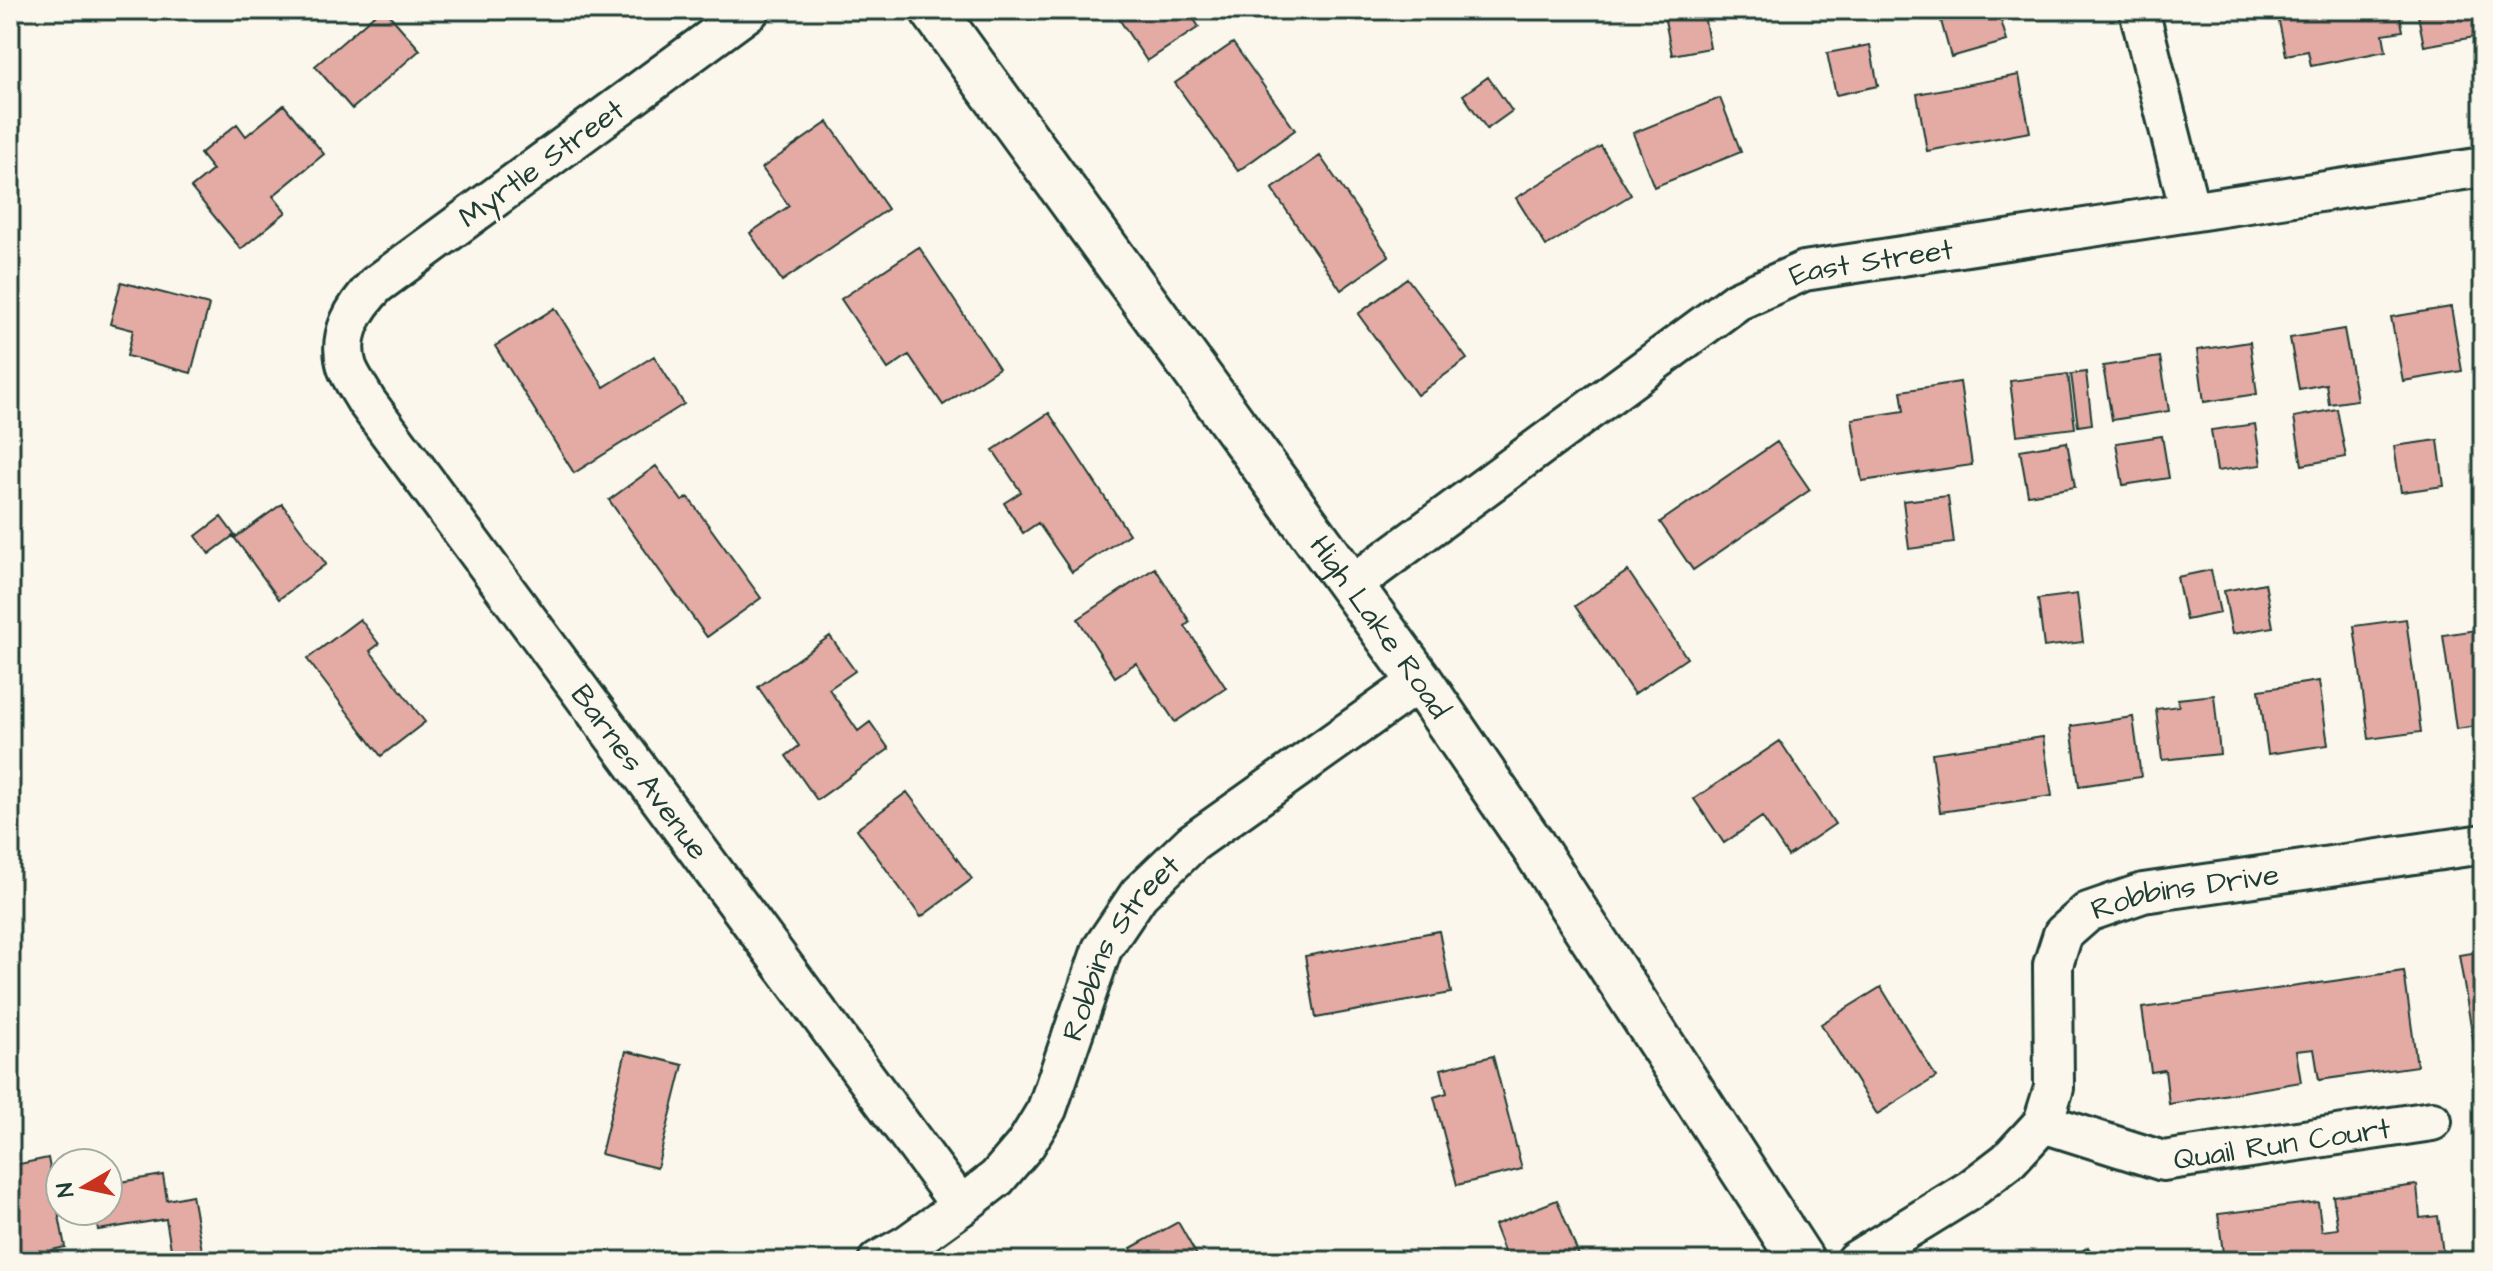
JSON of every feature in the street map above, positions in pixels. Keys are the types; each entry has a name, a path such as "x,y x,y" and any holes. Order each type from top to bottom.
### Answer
{"street":[{"name":"Myrtle Street","path":"346,328 355,307 376,285 750,10"},
{"name":"High Lake Road","path":"933,10 1420,681 1533,846 1802,1261"},
{"path":"2139,10 2190,211"},
{"name":"East Street","path":"1352,585 1737,301 1804,271 2483,167"},
{"name":"Barnes Avenue","path":"346,328 347,367 366,401 961,1206"},
{"name":"Robbins Street","path":"878,1261 907,1245 997,1178 1026,1144 1047,1109 1102,949 1139,894 1192,843 1420,681"},
{"name":"Robbins Drive","path":"1855,1261 1970,1190 2008,1161 2043,1123 2054,1088 2053,965 2063,934 2088,912 2143,893 2483,844"},
{"name":"Quail Run Court","path":"2043,1123 2163,1161 2432,1121"}],"building":[{"path":"380,10 385,10 420,50 352,109 315,66"},
{"path":"1113,10 1188,10 1199,27 1147,61"},
{"path":"1663,10 1703,10 1710,48 1672,55"},
{"path":"1938,10 1998,10 2007,41 1951,57"},
{"path":"2399,10 2403,31 2383,34 2386,51 2311,66 2308,51 2286,55 2277,12"},
{"path":"2417,10 2475,10 2480,36 2424,46"},
{"path":"1233,43 1295,130 1238,171 1175,83"},
{"path":"1870,45 1878,86 1836,95 1827,53"},
{"path":"2019,75 2030,132 1927,151 1917,94"},
{"path":"1488,77 1512,111 1487,129 1463,95"},
{"path":"1720,98 1741,152 1654,187 1633,133"},
{"path":"284,105 324,154 273,196 286,212 241,249 191,188 213,170 200,154 237,124 246,136"},
{"path":"828,122 888,209 782,281 750,233 789,206 762,168"},
{"path":"1601,146 1631,195 1546,246 1516,198"},
{"path":"1320,156 1389,256 1341,290 1272,189"},
{"path":"919,247 999,368 943,405 909,355 888,369 841,299"},
{"path":"1407,278 1467,359 1417,395 1358,314"},
{"path":"121,282 209,305 191,373 127,356 133,330 110,324"},
{"path":"2451,307 2462,371 2403,381 2391,317"},
{"path":"555,308 604,387 654,356 684,404 574,473 495,346"},
{"path":"2344,329 2357,400 2329,404 2326,384 2299,389 2290,338"},
{"path":"2250,342 2257,394 2204,402 2197,350"},
{"path":"2160,357 2169,411 2112,420 2103,366"},
{"path":"2086,372 2092,424 2078,426 2071,374"},
{"path":"2068,374 2075,428 2017,435 2010,381"},
{"path":"1960,382 1972,465 1862,481 1852,419 1904,411 1901,391"},
{"path":"2337,409 2346,457 2302,465 2294,417"},
{"path":"1049,413 1129,534 1072,572 1038,523 1023,533 1004,503 1021,492 993,450"},
{"path":"2255,424 2261,465 2217,471 2211,430"},
{"path":"2162,436 2169,478 2123,485 2116,443"},
{"path":"2438,440 2444,486 2401,492 2394,446"},
{"path":"1777,442 1810,490 1693,570 1660,522"},
{"path":"2067,442 2075,487 2028,495 2020,450"},
{"path":"656,466 682,501 688,497 761,598 707,637 609,500"},
{"path":"1948,496 1954,543 1909,549 1903,501"},
{"path":"282,504 326,564 279,599 233,536 209,554 196,536 221,517 236,537"},
{"path":"1155,568 1190,622 1185,626 1226,688 1175,722 1136,663 1115,677 1078,619"},
{"path":"2211,570 2220,613 2186,620 2177,577"},
{"path":"1628,571 1687,658 1634,694 1575,606"},
{"path":"2265,583 2273,627 2232,634 2224,591"},
{"path":"2077,594 2083,642 2044,647 2038,599"},
{"path":"360,619 379,644 370,651 425,722 381,756 307,659"},
{"path":"2406,619 2421,732 2369,739 2354,626"},
{"path":"2483,629 2483,725 2456,729 2443,635"},
{"path":"830,636 855,671 829,689 858,731 870,722 889,749 817,800 786,756 799,746 758,687"},
{"path":"2319,681 2328,745 2268,754 2259,690"},
{"path":"2214,695 2220,754 2162,760 2156,709 2179,706 2178,699"},
{"path":"2133,717 2141,777 2079,786 2071,726"},
{"path":"2043,737 2052,796 1940,812 1932,753"},
{"path":"1780,741 1835,824 1788,856 1762,817 1724,843 1694,799"},
{"path":"907,792 972,879 921,917 857,829"},
{"path":"1439,931 1451,993 1316,1018 1305,956"},
{"path":"2483,951 2483,1090 2482,1091 2459,955"},
{"path":"2404,971 2417,1066 2319,1080 2314,1049 2296,1051 2301,1082 2169,1104 2165,1070 2151,1072 2142,1008"},
{"path":"1881,987 1936,1077 1877,1114 1821,1024"},
{"path":"626,1051 683,1065 657,1168 601,1154"},
{"path":"1493,1056 1522,1169 1457,1185 1434,1097 1447,1093 1441,1069"},
{"path":"44,1159 44,1227 61,1227 65,1247 52,1250 54,1261 10,1261 10,1166"},
{"path":"163,1175 167,1200 192,1195 203,1256 173,1261 166,1219 124,1226 124,1181"},
{"path":"2417,1185 2420,1218 2438,1216 2444,1261 2224,1261 2218,1214 2318,1202 2322,1231 2338,1229 2333,1196"},
{"path":"1557,1200 1581,1261 1508,1261 1494,1225"},
{"path":"1178,1222 1200,1261 1138,1261 1131,1248"},
{"path":"2088,1247 2097,1261 2067,1261"}]}
